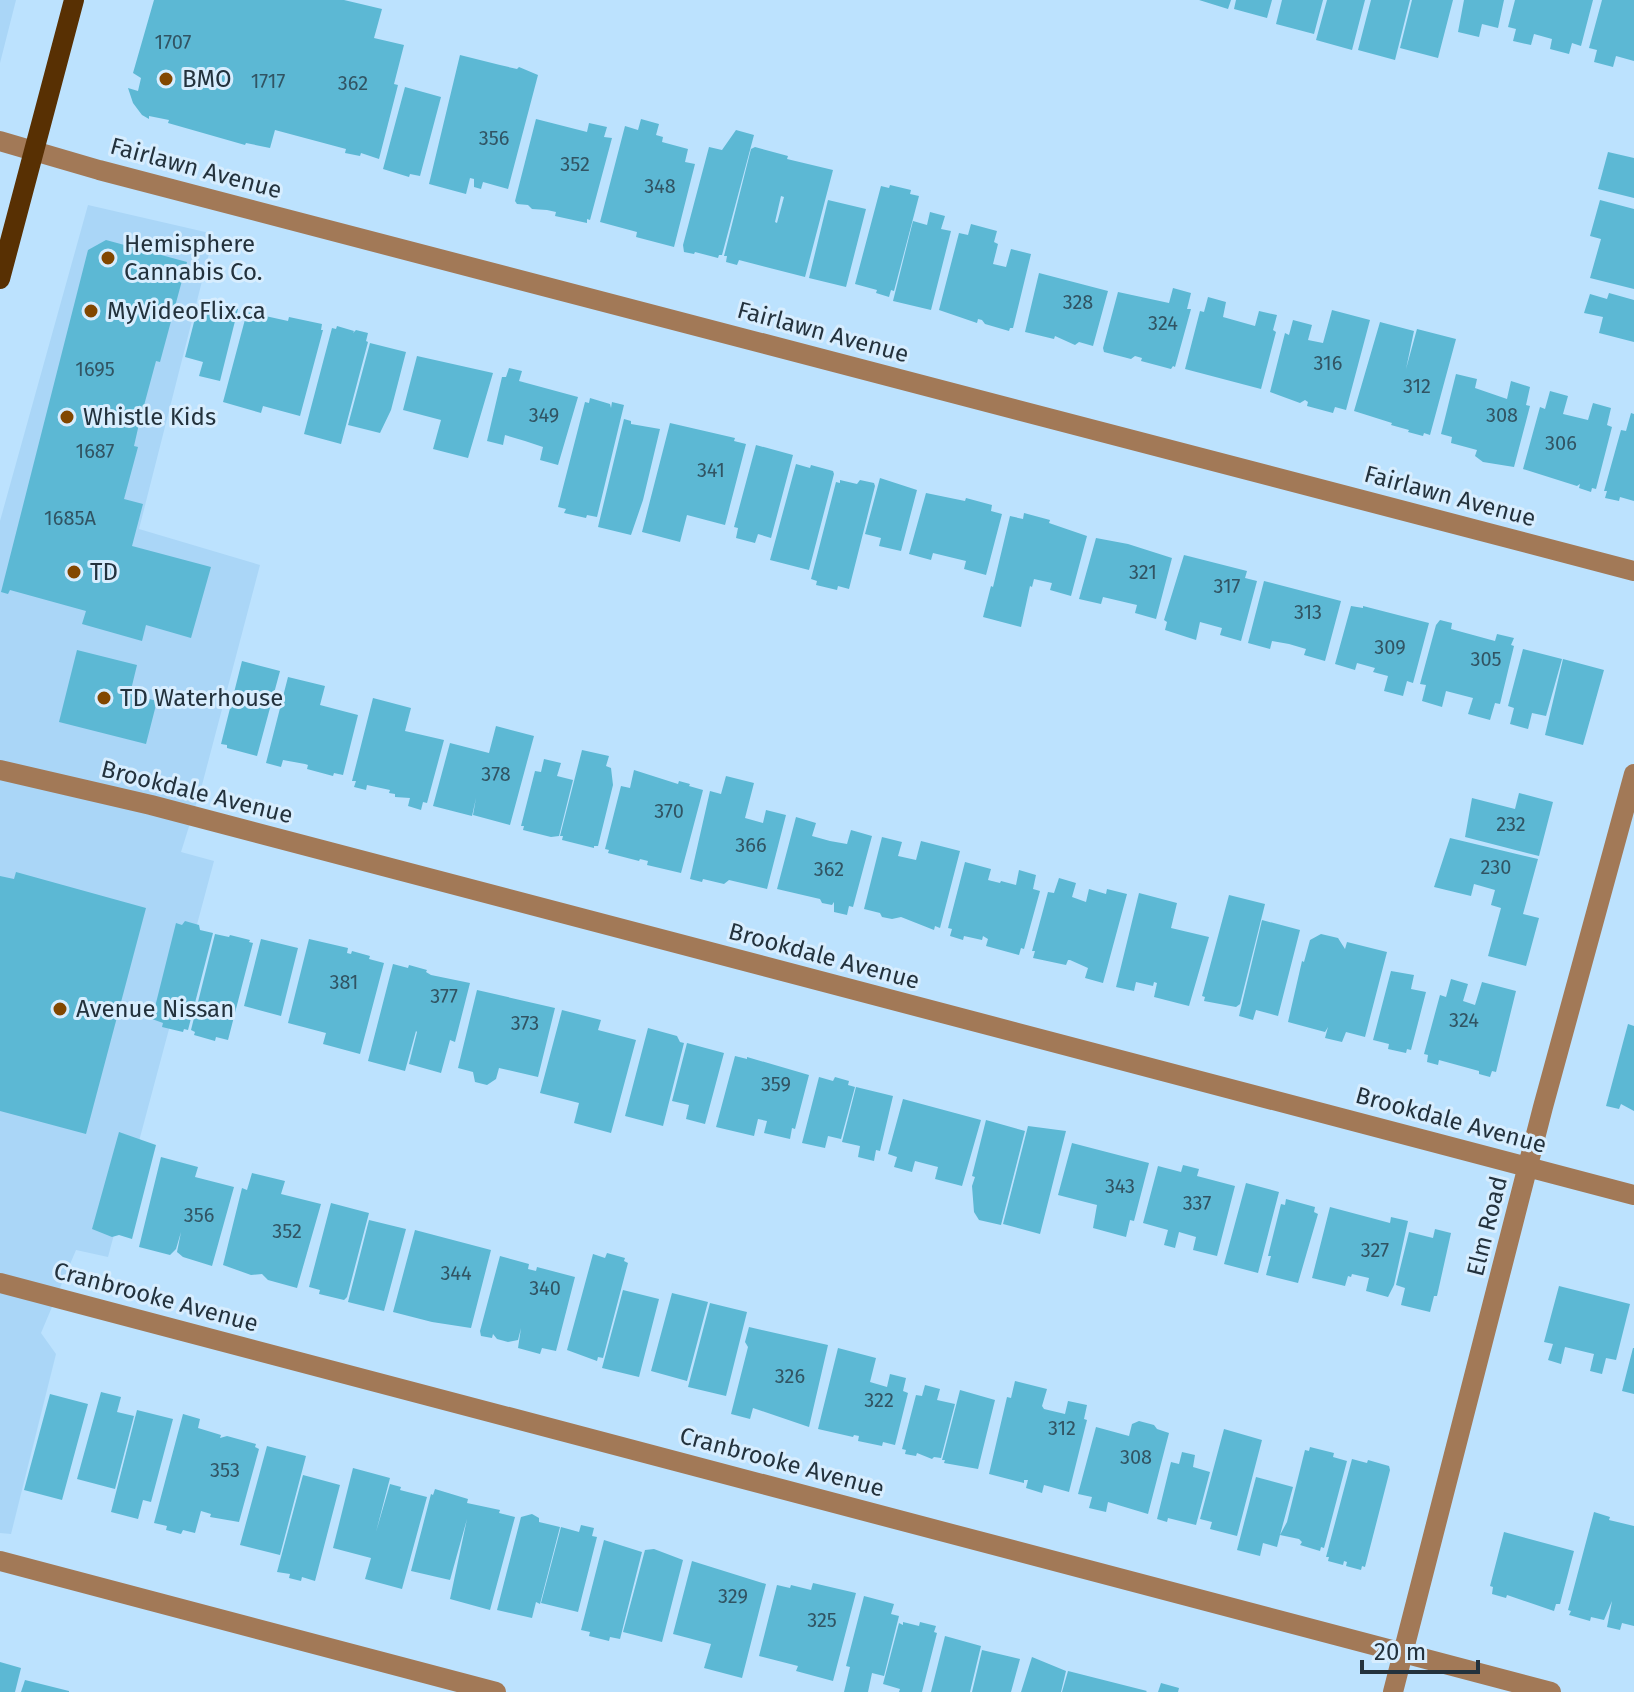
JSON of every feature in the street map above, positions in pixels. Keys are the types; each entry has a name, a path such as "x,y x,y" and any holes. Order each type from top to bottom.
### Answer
{"main road":[{"path":"0,279 74,0"}],"street":[{"name":"Fairlawn Avenue","path":"0,141 114,174 1634,571"},
{"name":"Brookdale Avenue","path":"0,770 166,809 1634,1195"},
{"name":"Elm Road","path":"1393,1692 1528,1167 1634,774"},
{"name":"Cranbrooke Avenue","path":"0,1283 1551,1692"},
{"path":"0,1561 496,1692"}],"shaded area":[{"path":"0,0 16,0 0,63"},
{"path":"88,205 214,234 139,529 260,565 202,785 181,852 214,861 108,1257 76,1250 41,1333 56,1354 11,1534 0,1533 0,521"}],"building":[{"path":"154,0 344,0 382,9 374,38 404,45 394,84 398,85 379,159 361,153 360,156 345,153 346,149 275,130 270,148 245,145 168,123 169,120 149,116 149,119 142,115 133,103 128,88 138,91 141,78 133,73"},
{"path":"1199,0 1231,0 1228,9"},
{"path":"1236,0 1272,0 1267,18 1234,9"},
{"path":"1282,0 1323,0 1314,34 1276,24"},
{"path":"1327,0 1365,0 1352,50 1316,40"},
{"path":"1371,0 1410,0 1395,60 1358,50"},
{"path":"1412,0 1453,0 1438,58 1400,48"},
{"path":"1464,0 1504,0 1498,28 1482,24 1479,37 1458,32"},
{"path":"1515,0 1593,0 1581,46 1572,43 1569,54 1550,49 1552,39 1534,34 1531,45 1513,41 1516,29 1508,27"},
{"path":"1602,0 1634,0 1634,61 1616,56 1613,67 1594,62 1597,50 1589,48"},
{"path":"460,55 519,67 538,75 508,189 483,182 481,189 474,187 474,179 470,178 466,194 429,184"},
{"path":"405,87 441,97 420,176 410,174 409,177 383,169"},
{"path":"536,119 587,132 589,123 607,127 604,137 612,138 587,223 555,216 556,212 532,209 515,201"},
{"path":"641,119 659,124 656,135 663,137 662,142 688,149 685,162 695,164 674,247 636,237 637,232 600,222 625,126 638,130"},
{"path":"736,130 754,135 722,255 718,258 684,252 683,245 709,147 722,150"},
{"path":"755,147 788,156 787,159 833,170 805,277 739,260 737,265 726,262 727,256 724,256 751,149","holes":["781,196 784,197 777,223"]},
{"path":"1608,152 1634,158 1634,198 1598,189"},
{"path":"890,185 911,190 910,194 919,196 894,291 891,290 889,297 855,284 881,186 889,188"},
{"path":"828,200 866,209 846,287 809,278"},
{"path":"1600,200 1634,209 1634,289 1590,278 1601,239 1590,236"},
{"path":"930,212 945,216 941,229 951,231 931,310 893,301 913,221 927,225"},
{"path":"971,224 997,231 994,242 998,244 993,264 1006,267 1011,249 1031,254 1013,328 1009,331 985,324 982,320 978,319 977,323 939,310 959,233 968,235"},
{"path":"106,240 187,262 160,362 156,361 139,424 134,446 138,447 124,499 143,504 132,546 211,567 191,638 146,625 142,641 82,624 86,611 10,590 8,594 1,592 88,250"},
{"path":"1039,273 1108,291 1093,346 1079,342 1075,345 1055,336 1054,339 1025,332"},
{"path":"1173,288 1191,293 1187,309 1191,309 1175,367 1171,369 1141,361 1142,358 1135,356 1131,359 1104,352 1118,292 1169,303"},
{"path":"1609,293 1634,300 1634,342 1599,333 1603,317 1584,313 1590,294 1607,299"},
{"path":"1208,297 1226,302 1223,317 1255,326 1259,311 1277,315 1273,330 1276,332 1261,389 1185,369 1200,311 1204,312"},
{"path":"200,299 238,309 220,381 199,376 203,362 185,357"},
{"path":"1332,310 1370,320 1346,410 1335,407 1333,413 1307,406 1305,400 1300,403 1270,392 1285,333 1289,335 1293,320 1312,325 1308,340 1323,343"},
{"path":"247,312 288,321 289,317 322,324 300,416 263,406 261,413 223,402"},
{"path":"1380,322 1414,331 1406,369 1417,329 1456,339 1430,435 1408,432 1392,423 1354,411"},
{"path":"337,326 353,333 356,330 368,333 341,444 304,434 332,328 336,329"},
{"path":"370,343 406,352 391,410 380,433 348,425"},
{"path":"417,356 493,373 468,458 433,449 441,420 403,410"},
{"path":"509,368 522,371 519,381 578,397 558,465 540,460 543,447 505,435 503,445 487,441 502,377 506,377"},
{"path":"1456,374 1477,379 1475,388 1507,399 1511,381 1530,387 1526,405 1530,406 1514,467 1483,462 1475,456 1477,450 1451,443 1452,437 1441,434"},
{"path":"1550,391 1568,396 1563,414 1588,420 1593,403 1611,408 1607,425 1612,427 1596,489 1592,488 1591,492 1579,488 1580,484 1577,486 1523,469 1540,407 1545,409"},
{"path":"590,398 610,404 611,408 612,402 624,405 597,517 587,515 586,518 564,513 566,509 558,507 585,402 589,403"},
{"path":"1631,413 1634,414 1634,501 1620,497 1619,501 1605,498 1607,491 1604,491 1621,430 1626,431"},
{"path":"624,419 631,421 631,424 660,429 631,535 598,527"},
{"path":"670,423 735,438 734,441 746,444 725,525 687,515 680,542 642,532"},
{"path":"756,445 793,455 771,538 758,534 755,543 736,538 738,528 734,527"},
{"path":"796,464 810,468 811,465 833,471 834,474 809,570 770,560"},
{"path":"880,478 917,490 901,551 879,546 881,538 865,534"},
{"path":"840,480 857,484 860,480 874,483 875,486 849,589 838,586 837,590 816,585 817,581 811,579 836,482 840,483"},
{"path":"926,493 992,505 991,511 1002,514 986,575 964,569 966,561 933,553 931,560 909,554"},
{"path":"1024,513 1087,536 1071,596 1050,590 1052,583 1034,579 1021,627 983,617 1010,516 1023,519"},
{"path":"1096,538 1172,558 1156,619 1135,613 1137,605 1103,597 1101,604 1079,599"},
{"path":"1184,555 1247,571 1245,578 1257,581 1241,641 1220,635 1222,628 1200,622 1196,640 1165,630 1167,622 1164,620"},
{"path":"1264,581 1341,601 1325,661 1304,655 1306,649 1289,644 1272,641 1270,649 1248,643"},
{"path":"1351,606 1363,606 1429,623 1413,683 1407,681 1403,696 1384,691 1388,676 1373,672 1375,668 1357,663 1355,670 1335,664"},
{"path":"1440,620 1452,623 1451,629 1495,641 1497,634 1514,638 1500,704 1495,703 1490,720 1468,714 1473,698 1446,691 1442,707 1422,701 1426,685 1420,684"},
{"path":"1523,649 1562,659 1546,716 1532,713 1528,729 1510,724 1514,708 1508,706"},
{"name":"TD Waterhouse","path":"77,650 137,665 130,694 157,701 146,744 59,722"},
{"path":"1563,659 1604,670 1583,745 1545,735"},
{"path":"242,661 280,671 257,756 221,744"},
{"path":"288,677 325,686 320,705 358,715 343,775 334,773 333,776 307,769 308,765 305,764 283,760 281,767 266,763"},
{"path":"373,698 411,708 405,731 444,740 427,803 423,802 421,810 408,806 410,798 395,797 395,794 389,793 390,790 367,785 366,790 354,787 356,781 352,781"},
{"path":"496,726 534,736 510,825 473,815 476,798 472,816 433,806 450,743 489,753"},
{"path":"582,750 609,756 606,766 611,768 613,785 598,846 594,848 562,840 563,836 560,836"},
{"path":"544,759 561,763 557,776 573,780 559,836 523,830 524,826 521,826 535,771 541,772"},
{"path":"634,770 703,790 681,873 647,865 648,861 608,853 609,850 605,849 621,786 630,788"},
{"path":"726,776 754,783 745,818 763,823 766,810 786,815 767,889 729,880 724,884 690,879 710,791 721,794"},
{"path":"1519,793 1553,802 1539,856 1465,837 1472,798 1515,809"},
{"path":"796,817 816,823 812,836 830,841 847,844 851,830 872,836 853,907 849,906 847,915 834,912 834,902 832,905 822,903 820,899 777,889"},
{"path":"882,837 902,842 898,856 916,860 921,841 960,851 940,928 935,926 934,930 901,917 882,917 880,913 864,909"},
{"path":"1450,838 1538,859 1523,914 1539,918 1526,966 1488,956 1501,908 1491,905 1495,890 1474,884 1471,896 1434,887"},
{"path":"965,862 991,869 988,880 1000,883 1016,885 1019,870 1036,875 1033,889 1040,891 1024,949 1021,948 1019,955 986,946 988,939 983,936 982,940 964,936 963,940 950,936 952,929 948,928"},
{"name":"Avenue Nissan","path":"16,872 146,908 86,1134 0,1111 0,876 14,879"},
{"path":"1059,878 1076,883 1072,897 1086,902 1089,889 1106,894 1107,889 1127,894 1103,983 1085,978 1088,968 1070,960 1066,965 1033,958 1035,951 1032,951 1048,892 1054,893"},
{"path":"1139,893 1177,903 1171,928 1209,937 1189,1006 1154,997 1157,983 1154,982 1153,986 1136,982 1134,991 1116,987"},
{"path":"1229,895 1265,904 1240,1004 1236,1007 1204,1001 1205,997 1202,996"},
{"path":"1262,920 1300,930 1278,1016 1256,1010 1253,1020 1239,1016"},
{"path":"185,921 213,933 188,1030 184,1029 183,1032 162,1027 163,1023 152,1019 176,923 182,925"},
{"path":"215,934 230,935 253,943 228,1040 216,1037 215,1041 194,1035 195,1032 191,1030"},
{"path":"1321,934 1338,938 1345,949 1347,942 1387,952 1365,1037 1346,1032 1342,1042 1325,1038 1328,1027 1325,1032 1288,1022 1302,961 1310,940"},
{"path":"261,939 298,948 281,1016 244,1006"},
{"path":"309,939 348,948 347,953 351,954 352,951 384,963 360,1054 323,1044 326,1033 288,1023"},
{"path":"393,964 408,968 409,965 427,970 431,975 470,983 455,1042 450,1040 441,1073 409,1064 416,1031 405,1071 368,1061"},
{"path":"1391,971 1414,975 1411,989 1426,992 1411,1050 1407,1049 1406,1053 1388,1049 1389,1044 1373,1040"},
{"path":"1451,979 1468,984 1463,1001 1475,1005 1482,982 1516,991 1496,1072 1492,1071 1490,1077 1439,1060 1438,1065 1427,1062 1428,1055 1424,1054 1440,995 1446,997"},
{"path":"477,990 555,1008 538,1077 499,1068 496,1079 487,1085 475,1082 473,1072 458,1068"},
{"path":"562,1010 601,1020 598,1030 636,1040 611,1133 574,1123 579,1103 540,1093"},
{"path":"1628,1024 1634,1026 1634,1111 1621,1104 1619,1109 1606,1106"},
{"path":"648,1028 677,1036 684,1043 663,1126 625,1116"},
{"path":"687,1043 724,1053 705,1124 686,1119 689,1105 672,1101"},
{"path":"735,1056 809,1075 790,1139 764,1133 767,1121 758,1119 754,1136 716,1127"},
{"path":"819,1077 833,1081 835,1077 849,1081 848,1085 855,1087 841,1139 828,1136 825,1148 802,1143"},
{"path":"856,1087 893,1096 880,1151 876,1150 874,1161 858,1157 860,1146 842,1142"},
{"path":"903,1099 981,1120 962,1186 935,1179 938,1167 915,1161 912,1172 894,1167 897,1157 888,1154"},
{"path":"986,1120 1025,1131 1001,1225 979,1220 974,1212 972,1186 975,1177 972,1176"},
{"path":"1028,1126 1066,1131 1040,1234 1003,1224"},
{"path":"119,1132 156,1145 132,1239 119,1235 112,1237 92,1229"},
{"path":"1072,1143 1149,1163 1134,1221 1130,1220 1126,1237 1093,1228 1097,1205 1058,1195"},
{"path":"161,1157 198,1167 195,1177 234,1187 212,1266 183,1257 177,1252 181,1232 176,1249 170,1255 139,1247"},
{"path":"1183,1165 1199,1169 1197,1176 1235,1186 1217,1256 1193,1250 1196,1237 1179,1232 1175,1248 1164,1245 1168,1230 1143,1223 1158,1166 1181,1172"},
{"path":"252,1173 285,1181 281,1194 321,1204 297,1288 268,1280 262,1274 251,1275 223,1265 242,1188 247,1190"},
{"path":"1246,1183 1279,1192 1258,1273 1224,1264"},
{"path":"1286,1199 1315,1207 1314,1212 1318,1214 1298,1283 1266,1275 1281,1204 1285,1205"},
{"path":"331,1203 369,1213 344,1300 319,1294 320,1290 309,1287"},
{"path":"1330,1207 1390,1223 1391,1217 1408,1221 1394,1285 1388,1297 1366,1291 1369,1278 1352,1274 1348,1276 1345,1286 1312,1278"},
{"path":"369,1220 406,1229 384,1311 348,1302"},
{"path":"1435,1229 1451,1233 1437,1296 1434,1296 1430,1312 1401,1305 1405,1288 1396,1285 1409,1232 1433,1238"},
{"path":"415,1230 491,1250 471,1328 393,1312"},
{"path":"607,1253 625,1258 624,1261 628,1263 603,1358 598,1357 597,1361 567,1350 593,1254 605,1258"},
{"path":"500,1256 529,1264 528,1269 536,1271 537,1267 575,1277 556,1351 542,1348 540,1354 518,1348 521,1328 518,1340 508,1342 497,1339 493,1334 492,1338 481,1336"},
{"path":"1559,1286 1630,1304 1616,1360 1606,1358 1602,1374 1590,1371 1594,1354 1565,1347 1561,1364 1548,1360 1553,1344 1544,1342"},
{"path":"623,1290 659,1299 639,1377 602,1368"},
{"path":"672,1293 708,1302 687,1381 651,1371"},
{"path":"710,1303 747,1312 726,1396 688,1387"},
{"path":"749,1327 828,1345 809,1427 753,1408 750,1419 731,1414 748,1347 745,1342"},
{"path":"838,1348 876,1358 870,1382 887,1387 890,1374 906,1378 903,1391 908,1393 895,1445 883,1442 882,1446 858,1441 859,1436 818,1429"},
{"path":"1634,1348 1634,1394 1622,1391"},
{"path":"1015,1381 1047,1389 1042,1406 1044,1409 1065,1414 1068,1401 1087,1405 1084,1419 1087,1420 1069,1492 1044,1485 1042,1493 1026,1488 1028,1480 1024,1483 989,1474 1007,1397 1011,1398"},
{"path":"925,1385 940,1389 937,1400 955,1404 941,1458 905,1454 906,1450 902,1449 916,1395 922,1396"},
{"path":"960,1390 995,1400 978,1469 944,1463 945,1460 942,1460"},
{"path":"101,1392 121,1397 117,1412 134,1416 115,1489 77,1479"},
{"path":"50,1394 88,1404 62,1500 24,1490"},
{"path":"137,1410 173,1419 151,1502 143,1500 138,1519 111,1512"},
{"path":"183,1414 200,1419 198,1428 221,1435 220,1438 227,1436 256,1444 255,1447 259,1449 239,1522 210,1517 211,1514 201,1511 195,1533 183,1530 181,1534 154,1523"},
{"path":"1139,1421 1169,1433 1148,1514 1108,1502 1106,1512 1089,1508 1092,1497 1078,1494 1096,1427 1129,1436 1132,1424"},
{"path":"1224,1429 1262,1440 1237,1536 1210,1529 1212,1522 1200,1519"},
{"path":"267,1446 306,1456 280,1555 240,1545"},
{"path":"1310,1447 1334,1453 1333,1457 1347,1461 1324,1548 1321,1547 1320,1551 1300,1545 1302,1542 1299,1539 1280,1535 1287,1522 1305,1450 1309,1451"},
{"path":"1182,1452 1195,1455 1193,1467 1210,1472 1196,1525 1168,1518 1167,1522 1157,1519 1171,1462 1179,1464"},
{"path":"1352,1459 1389,1466 1390,1470 1365,1567 1362,1566 1361,1570 1346,1566 1347,1562 1344,1561 1343,1565 1328,1561 1329,1557 1326,1557"},
{"path":"353,1468 390,1478 376,1532 390,1484 427,1497 402,1589 365,1579 371,1558 333,1548"},
{"path":"303,1475 340,1485 315,1581 302,1577 301,1581 289,1578 290,1574 277,1572"},
{"path":"1256,1477 1293,1487 1277,1547 1263,1543 1260,1556 1237,1550"},
{"path":"435,1489 468,1499 467,1503 500,1510 499,1513 515,1517 490,1610 450,1599 467,1519 450,1580 411,1571 431,1494"},
{"path":"1594,1512 1610,1517 1609,1520 1634,1526 1634,1626 1622,1623 1620,1630 1607,1627 1612,1601 1604,1620 1591,1617 1590,1621 1569,1615"},
{"path":"532,1514 539,1518 539,1522 560,1527 540,1604 536,1602 532,1618 497,1610 521,1517"},
{"path":"581,1525 594,1528 592,1536 597,1537 578,1612 541,1603 561,1527 579,1532"},
{"path":"1504,1532 1574,1551 1560,1604 1556,1604 1554,1611 1507,1595 1506,1598 1492,1594 1493,1587 1490,1586"},
{"path":"604,1540 642,1552 620,1639 610,1637 609,1641 589,1636 590,1632 581,1630"},
{"path":"654,1549 683,1560 662,1642 623,1632 645,1550"},
{"path":"692,1561 766,1584 742,1678 704,1668 711,1644 673,1634"},
{"path":"813,1583 856,1593 833,1681 796,1671 798,1666 759,1656 777,1585 811,1590"},
{"path":"864,1596 894,1604 891,1614 899,1616 884,1676 872,1673 868,1692 844,1692 850,1667 846,1666"},
{"path":"903,1622 936,1626 934,1632 937,1633 922,1692 899,1692 900,1689 883,1684 899,1623 903,1625"},
{"path":"945,1636 981,1646 970,1692 931,1692"},
{"path":"982,1650 1020,1659 1011,1692 972,1692"},
{"path":"1032,1657 1066,1671 1061,1692 1021,1692"},
{"path":"0,1662 21,1668 15,1692 0,1692"},
{"path":"1068,1671 1147,1691 1062,1692"},
{"path":"25,1680 69,1691 69,1692 21,1692"},
{"path":"1161,1683 1179,1688 1178,1692 1158,1692"}],"place":[{"name":"BMO","path":"166,79"},
{"name":"Hemisphere Cannabis Co.","path":"108,258"},
{"name":"MyVideoFlix.ca","path":"91,311"},
{"name":"Whistle Kids","path":"67,417"},
{"name":"TD","path":"74,572"},
{"name":"TD Waterhouse","path":"104,698"},
{"name":"Avenue Nissan","path":"60,1009"}]}
